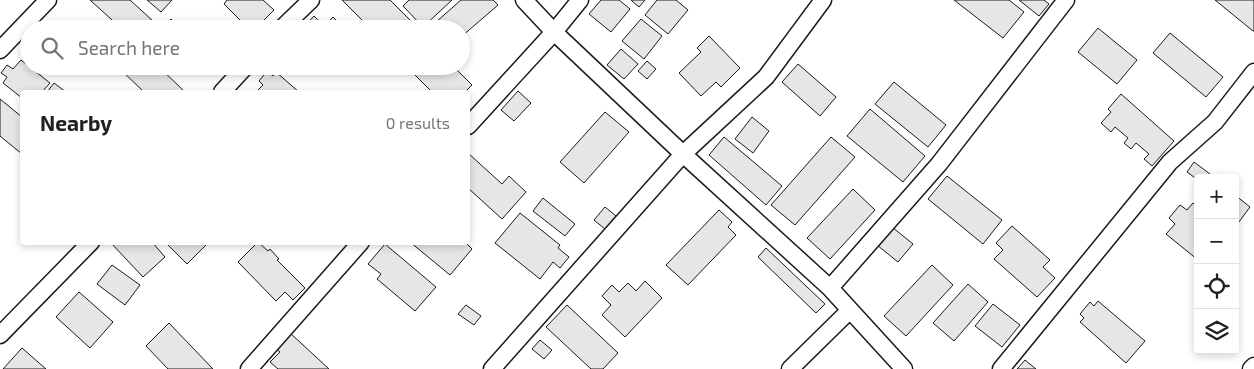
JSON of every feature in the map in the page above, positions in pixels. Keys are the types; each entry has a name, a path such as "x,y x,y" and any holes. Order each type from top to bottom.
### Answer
{"street":[{"path":"29,20 48,0"},
{"path":"290,20 311,0"},
{"path":"524,0 554,32 683,154 830,288 904,369"},
{"path":"470,124 554,32 580,0"},
{"path":"492,369 683,154 766,76 823,0"},
{"path":"830,288 940,164 1066,0"},
{"path":"0,50 20,29"},
{"path":"1001,369 1170,162 1215,122 1254,72"},
{"path":"224,90 238,75"},
{"path":"0,335 88,245"},
{"path":"249,369 358,245"},
{"path":"790,369 850,310"},
{"path":"1251,369 1254,366"}],"building":[{"path":"90,0 130,0 152,20 112,20"},
{"path":"147,0 172,0 161,12"},
{"path":"227,0 263,0 274,10 264,20 240,20 224,4"},
{"path":"342,0 390,0 410,20 362,20"},
{"path":"409,0 452,0 431,20 416,20 403,6"},
{"path":"461,0 493,0 498,5 470,29 470,20 438,20"},
{"path":"601,0 619,0 630,9 611,32 589,14"},
{"path":"631,0 645,0 639,7"},
{"path":"657,0 676,0 688,10 668,34 645,15"},
{"path":"954,0 1009,0 1024,12 1003,38"},
{"path":"1019,0 1044,0 1049,4 1039,16"},
{"path":"1215,0 1254,0 1254,31 1253,31"},
{"path":"641,19 662,36 644,59 622,41"},
{"path":"1098,28 1137,60 1117,84 1078,52"},
{"path":"1170,33 1223,77 1206,97 1153,53"},
{"path":"709,36 740,68 721,87 716,82 701,96 679,73 701,52 697,48"},
{"path":"621,49 638,64 624,79 607,65"},
{"path":"20,61 20,75 40,75 50,83 44,90 20,90 20,96 3,83 7,77 1,73 7,65 13,69"},
{"path":"647,61 656,69 647,79 638,71"},
{"path":"798,64 836,97 820,116 782,82"},
{"path":"126,75 167,75 183,90 142,90"},
{"path":"264,75 279,75 297,90 258,90 263,85 259,81"},
{"path":"415,75 462,75 472,85 467,90 430,90"},
{"path":"894,82 946,125 928,147 875,104"},
{"path":"54,83 63,90 49,90"},
{"path":"518,91 531,103 514,121 501,110"},
{"path":"1121,94 1174,141 1152,166 1144,159 1149,154 1136,143 1131,149 1124,143 1128,138 1115,127 1111,132 1101,123 1111,112 1108,109"},
{"path":"0,99 20,115 20,152 0,136"},
{"path":"870,109 925,156 903,182 847,136"},
{"path":"605,112 629,132 584,183 560,162"},
{"path":"752,117 769,131 753,153 735,139"},
{"path":"724,137 782,186 766,205 709,155"},
{"path":"831,137 855,157 795,225 771,205"},
{"path":"470,155 502,184 509,176 526,192 502,219 470,190"},
{"path":"1194,162 1210,174 1194,174 1194,177 1187,172"},
{"path":"947,176 1002,220 983,244 928,199"},
{"path":"853,189 875,210 830,259 807,238"},
{"path":"543,198 575,224 565,236 533,211"},
{"path":"1239,198 1250,207 1239,222"},
{"path":"1194,204 1194,257 1166,234 1175,224 1169,218 1180,205 1187,210"},
{"path":"605,207 616,216 605,229 594,220"},
{"path":"719,210 732,222 728,227 736,235 688,285 666,265"},
{"path":"520,213 560,245 558,248 569,257 560,268 553,262 540,279 495,243"},
{"path":"1012,226 1050,260 1043,267 1055,278 1037,297 994,259 1003,250 996,243"},
{"path":"892,227 913,244 898,262 877,245"},
{"path":"113,245 155,245 165,257 143,277"},
{"path":"168,245 206,245 187,264"},
{"path":"255,245 261,245 268,251 270,249 279,259 277,260 305,288 293,300 285,292 276,301 238,262"},
{"path":"386,245 436,287 415,311 377,279 381,274 368,264"},
{"path":"414,245 468,245 472,249 450,275"},
{"path":"766,248 825,304 816,313 758,257"},
{"path":"112,265 140,285 125,305 97,284"},
{"path":"932,265 953,285 906,336 884,316"},
{"path":"645,281 662,298 625,337 602,315 611,305 602,296 612,285 619,292 628,283 636,291"},
{"path":"968,284 988,302 954,341 933,323"},
{"path":"79,292 113,322 90,348 56,317"},
{"path":"1098,301 1145,341 1126,363 1080,322 1084,318 1080,314 1090,302 1094,306"},
{"path":"993,304 1020,325 1002,347 975,326"},
{"path":"466,305 481,316 474,325 458,314"},
{"path":"567,305 618,353 603,369 591,369 546,327"},
{"path":"169,323 213,369 168,369 146,346"},
{"path":"289,332 329,369 278,369 270,362 280,352 275,348"},
{"path":"540,340 552,350 544,359 532,349"},
{"path":"22,348 46,369 3,369"},
{"path":"1025,360 1036,369 1017,369"}]}
